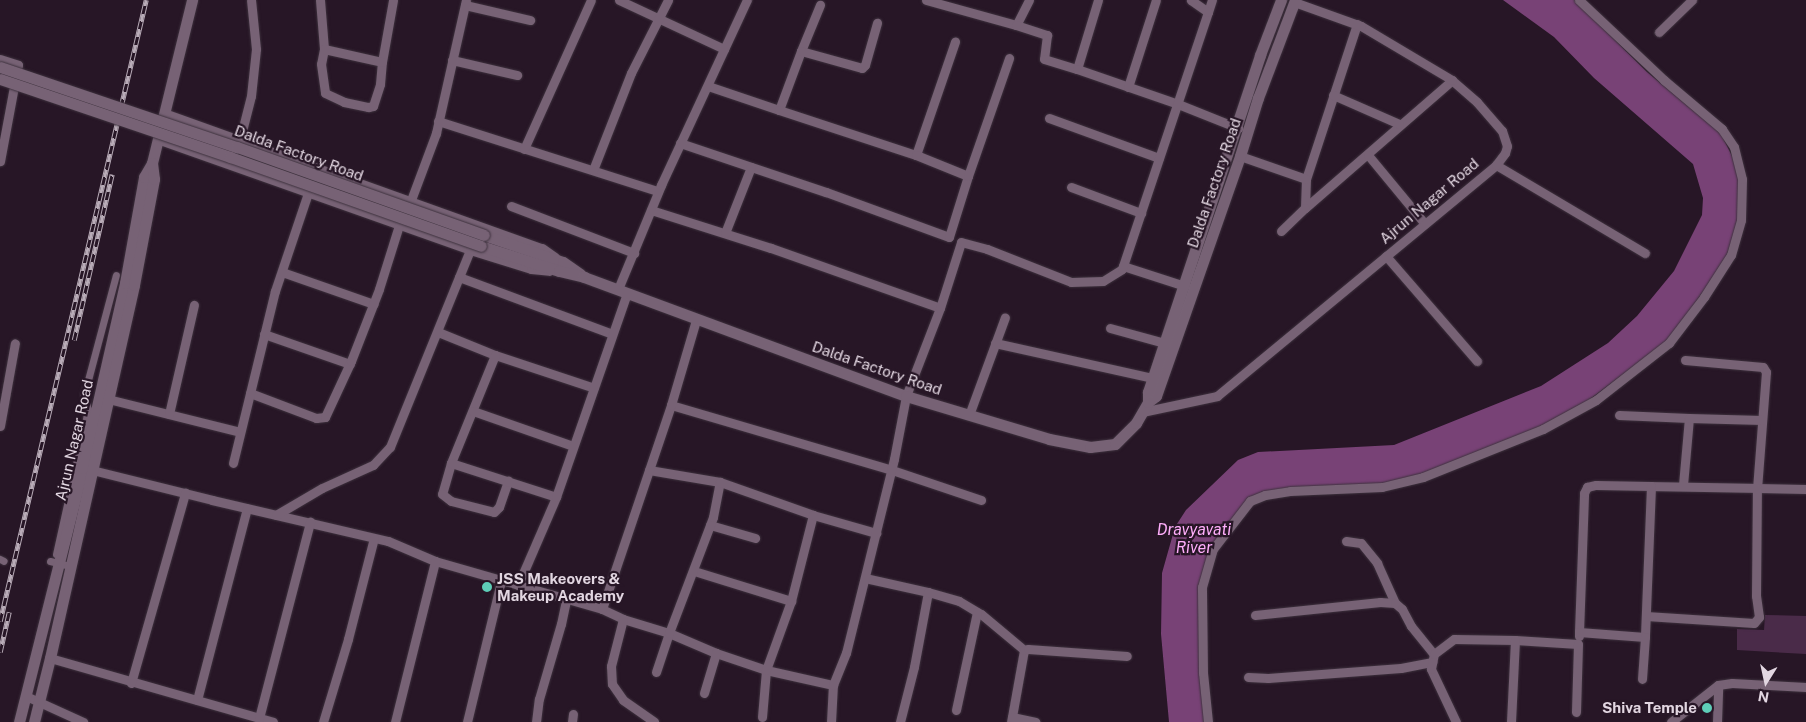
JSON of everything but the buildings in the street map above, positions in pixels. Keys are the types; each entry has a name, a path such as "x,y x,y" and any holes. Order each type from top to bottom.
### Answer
{"street":[{"name":"Ajrun Nagar Road","path":"19,722 108,399 154,179 152,164 157,139 192,0"},
{"path":"240,139 252,96 256,50 251,0"},
{"path":"320,0 324,48 321,64 324,93 362,107 373,106 376,99 393,0"},
{"path":"524,149 591,0"},
{"path":"619,0 724,49"},
{"path":"593,170 631,73 668,0"},
{"path":"518,585 556,497 612,334 622,291 634,253 658,191 747,0"},
{"path":"926,0 1047,35 1044,59 1178,104 1238,128"},
{"path":"1016,25 1029,0"},
{"path":"1077,69 1098,0"},
{"path":"1128,87 1156,0"},
{"path":"1192,0 1208,12"},
{"path":"680,143 961,242 987,249 1071,282 1103,281 1122,270 1212,0"},
{"name":"Dalda Factory Road","path":"1148,402 1148,392 1164,343 1238,128 1260,54 1281,0"},
{"path":"1208,722 1203,674 1202,587 1213,549 1250,501 1265,495 1290,491 1382,487 1423,477 1543,429 1596,400 1668,343 1704,298 1731,255 1741,220 1742,179 1734,147 1722,129 1664,80 1579,0"},
{"path":"1659,32 1692,0"},
{"name":"Ajrun Nagar Road","path":"1142,412 1217,396 1496,165 1507,146 1502,131 1477,102 1452,80 1357,24 1293,1"},
{"name":"Dalda Factory Road","path":"0,79 561,267 696,320 906,396 1049,439 1090,447 1116,444 1131,430 1148,402 1156,396 1293,1"},
{"path":"411,200 438,121 465,2 530,20"},
{"path":"779,110 820,5"},
{"path":"801,50 862,68 865,65 877,23"},
{"path":"1304,208 1306,179 1357,24"},
{"path":"916,156 955,42"},
{"path":"324,48 382,62"},
{"path":"949,237 968,176 1010,58"},
{"path":"0,59 18,65 0,160"},
{"path":"452,60 517,75"},
{"name":"Dalda Factory Road","path":"0,67 237,146 483,240"},
{"path":"1281,231 1304,208 1368,155 1399,124 1452,80"},
{"path":"708,86 916,156 968,176"},
{"path":"1333,95 1399,124"},
{"path":"164,113 542,248 561,267"},
{"path":"1048,118 1159,158"},
{"path":"438,121 658,191"},
{"path":"157,139 470,250 531,269 561,267"},
{"path":"1368,155 1425,224"},
{"path":"1240,156 1306,179"},
{"name":"Ajrun Nagar Road","path":"34,722 70,566 144,177 152,164"},
{"path":"1496,165 1645,253"},
{"path":"725,233 751,167"},
{"path":"1071,187 1141,212"},
{"path":"234,463 264,334 308,193"},
{"path":"511,206 634,253"},
{"path":"651,210 725,233 940,308"},
{"path":"250,393 316,418 325,417 350,364 374,304 399,225"},
{"path":"831,722 833,685 846,653 865,578 892,470 906,396 940,308 961,242"},
{"path":"276,515 322,488 374,465 390,447 470,250"},
{"path":"1386,256 1478,360"},
{"path":"1123,266 1185,286"},
{"path":"282,272 374,304"},
{"path":"70,566 52,561 88,410 84,395 116,275"},
{"path":"458,277 612,334"},
{"path":"169,414 194,305"},
{"path":"969,415 1005,317"},
{"path":"602,608 671,405 696,320"},
{"path":"1110,328 1164,343"},
{"path":"438,332 494,355 594,388"},
{"path":"264,334 350,364"},
{"path":"0,426 15,343"},
{"path":"996,343 1153,378"},
{"path":"494,355 473,412 451,463 442,491 443,496 451,501 496,511 508,481"},
{"path":"1646,616 1754,623 1757,621 1757,488 1766,372 1763,367 1685,360"},
{"path":"108,399 240,432"},
{"path":"671,405 892,470 981,500"},
{"path":"473,412 573,446"},
{"path":"1619,415 1762,420"},
{"path":"1683,486 1689,418"},
{"path":"451,463 556,497"},
{"path":"88,469 374,538 501,581 566,600 602,608 623,619 669,633 716,653 766,670 833,685"},
{"path":"649,470 720,482 813,515 876,533"},
{"path":"656,672 710,525 720,482"},
{"path":"1576,712 1584,492 1587,487 1596,485 1806,488"},
{"path":"1642,679 1650,486"},
{"path":"132,683 185,493"},
{"path":"197,700 247,508"},
{"path":"762,717 766,670 792,601 813,515"},
{"path":"259,718 310,522"},
{"path":"710,525 755,538"},
{"path":"323,722 348,639 374,538"},
{"path":"1346,541 1361,543 1377,563 1395,603 1402,609 1433,658 1431,668 1456,722"},
{"path":"395,722 435,560"},
{"path":"694,571 792,601"},
{"path":"865,578 959,601 977,612 1024,650 1127,656"},
{"path":"467,722 501,581"},
{"path":"900,722 914,667 928,592"},
{"path":"536,722 539,699 566,600"},
{"path":"1255,615 1380,602 1395,603"},
{"path":"956,710 977,612"},
{"path":"623,619 610,666 612,684 622,700 654,722"},
{"path":"1579,632 1645,637"},
{"path":"1248,677 1268,678 1401,668 1433,658 1454,639 1578,644"},
{"path":"1511,722 1514,640"},
{"path":"1024,650 1011,720 1036,722"},
{"path":"704,693 716,653"},
{"path":"50,658 273,722"},
{"path":"1671,722 1718,685 1732,683 1806,686"},
{"path":"1717,722 1718,685"},
{"path":"26,696 83,722"}],"shaded area":[{"path":"1765,615 1806,616 1806,654 1737,650 1737,629 1764,630"}],"water":[{"name":"Dravyavati River","path":"1503,0 1574,0 1647,72 1721,134 1738,168 1741,213 1724,263 1667,341 1557,424 1405,484 1266,494 1217,540 1201,589 1211,722 1169,722 1161,634 1162,573 1175,527 1186,510 1238,460 1258,452 1394,445 1541,386 1608,343 1637,316 1674,271 1702,215 1703,198 1693,164 1594,78 1554,37"}],"railway":[{"path":"0,621 146,0"},
{"path":"74,340 112,174"},
{"path":"0,652 9,612"}],"place":[{"name":"JSS Makeovers & Makeup Academy","path":"487,587"},
{"name":"Shiva Temple","path":"1707,708"}]}
